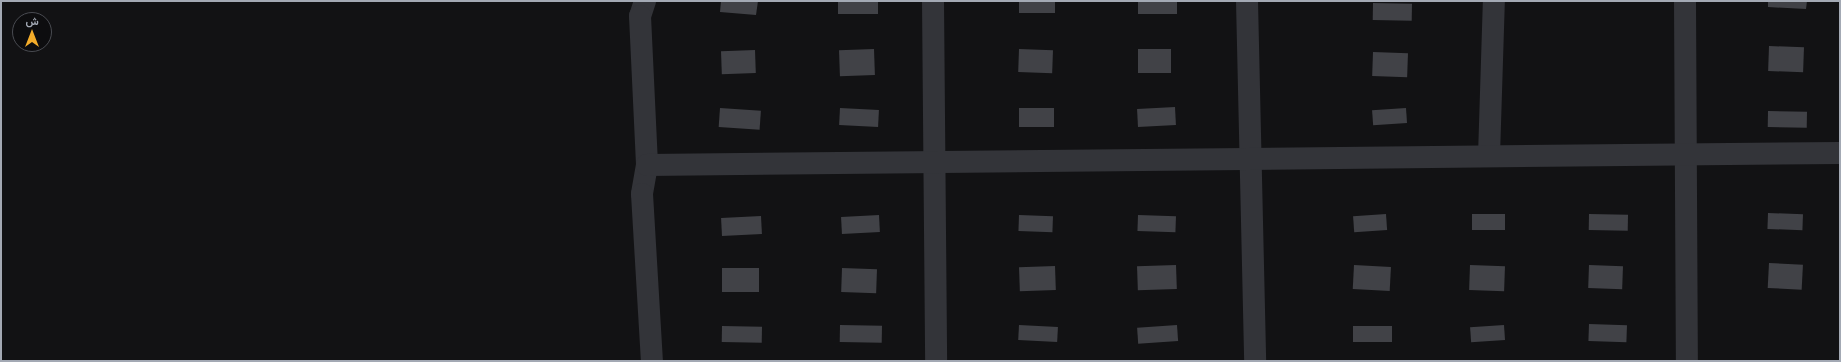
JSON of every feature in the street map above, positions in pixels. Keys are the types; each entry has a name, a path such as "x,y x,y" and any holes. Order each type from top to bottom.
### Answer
{"street":[{"path":"645,1 640,16 647,165 642,194 652,361"},
{"path":"933,1 936,162 936,361"},
{"path":"1247,1 1252,158 1254,361"},
{"path":"1489,156 1494,1"},
{"path":"1685,1 1687,361"},
{"path":"647,165 1840,153"}],"building":[{"path":"721,1 758,1 756,15 720,12"},
{"path":"838,1 878,1 878,14 838,14"},
{"path":"1019,1 1055,1 1055,13 1019,13"},
{"path":"1138,1 1177,1 1177,14 1138,14"},
{"path":"1768,1 1807,1 1806,9 1768,7"},
{"path":"1373,3 1412,4 1412,21 1373,20"},
{"path":"1769,46 1804,47 1803,72 1768,71"},
{"path":"874,49 875,75 840,76 839,50"},
{"path":"1019,49 1053,50 1052,73 1018,72"},
{"path":"1138,49 1171,49 1171,73 1138,73"},
{"path":"755,50 756,73 722,74 721,51"},
{"path":"1373,52 1408,53 1407,77 1372,76"},
{"path":"1175,107 1176,125 1138,127 1137,109"},
{"path":"720,108 761,111 760,130 719,127"},
{"path":"840,108 879,110 878,127 839,125"},
{"path":"1019,108 1054,108 1054,127 1019,127"},
{"path":"1406,108 1407,123 1373,125 1372,110"},
{"path":"1768,111 1807,112 1807,128 1768,127"},
{"path":"1768,213 1803,214 1802,230 1767,229"},
{"path":"1386,214 1387,230 1354,232 1353,216"},
{"path":"1472,214 1505,214 1505,230 1472,230"},
{"path":"1589,214 1628,215 1628,231 1589,230"},
{"path":"879,215 880,232 842,234 841,217"},
{"path":"1019,215 1053,216 1052,232 1018,231"},
{"path":"1138,215 1176,216 1175,232 1137,231"},
{"path":"761,216 762,234 722,236 721,218"},
{"path":"1769,263 1803,265 1802,290 1768,288"},
{"path":"1176,265 1177,289 1138,290 1137,266"},
{"path":"1354,265 1391,267 1390,291 1353,289"},
{"path":"1470,265 1505,266 1504,291 1469,290"},
{"path":"1589,265 1623,266 1622,289 1588,288"},
{"path":"1055,266 1056,290 1020,291 1019,267"},
{"path":"722,268 759,268 759,292 722,292"},
{"path":"842,268 877,269 876,293 841,292"},
{"path":"1589,324 1627,325 1626,342 1588,341"},
{"path":"840,325 882,326 882,343 840,342"},
{"path":"1019,325 1058,327 1057,342 1018,340"},
{"path":"1177,325 1178,341 1138,344 1137,328"},
{"path":"1504,325 1505,340 1471,342 1470,327"},
{"path":"722,326 762,327 762,343 722,342"},
{"path":"1353,326 1392,326 1392,342 1353,342"}]}
